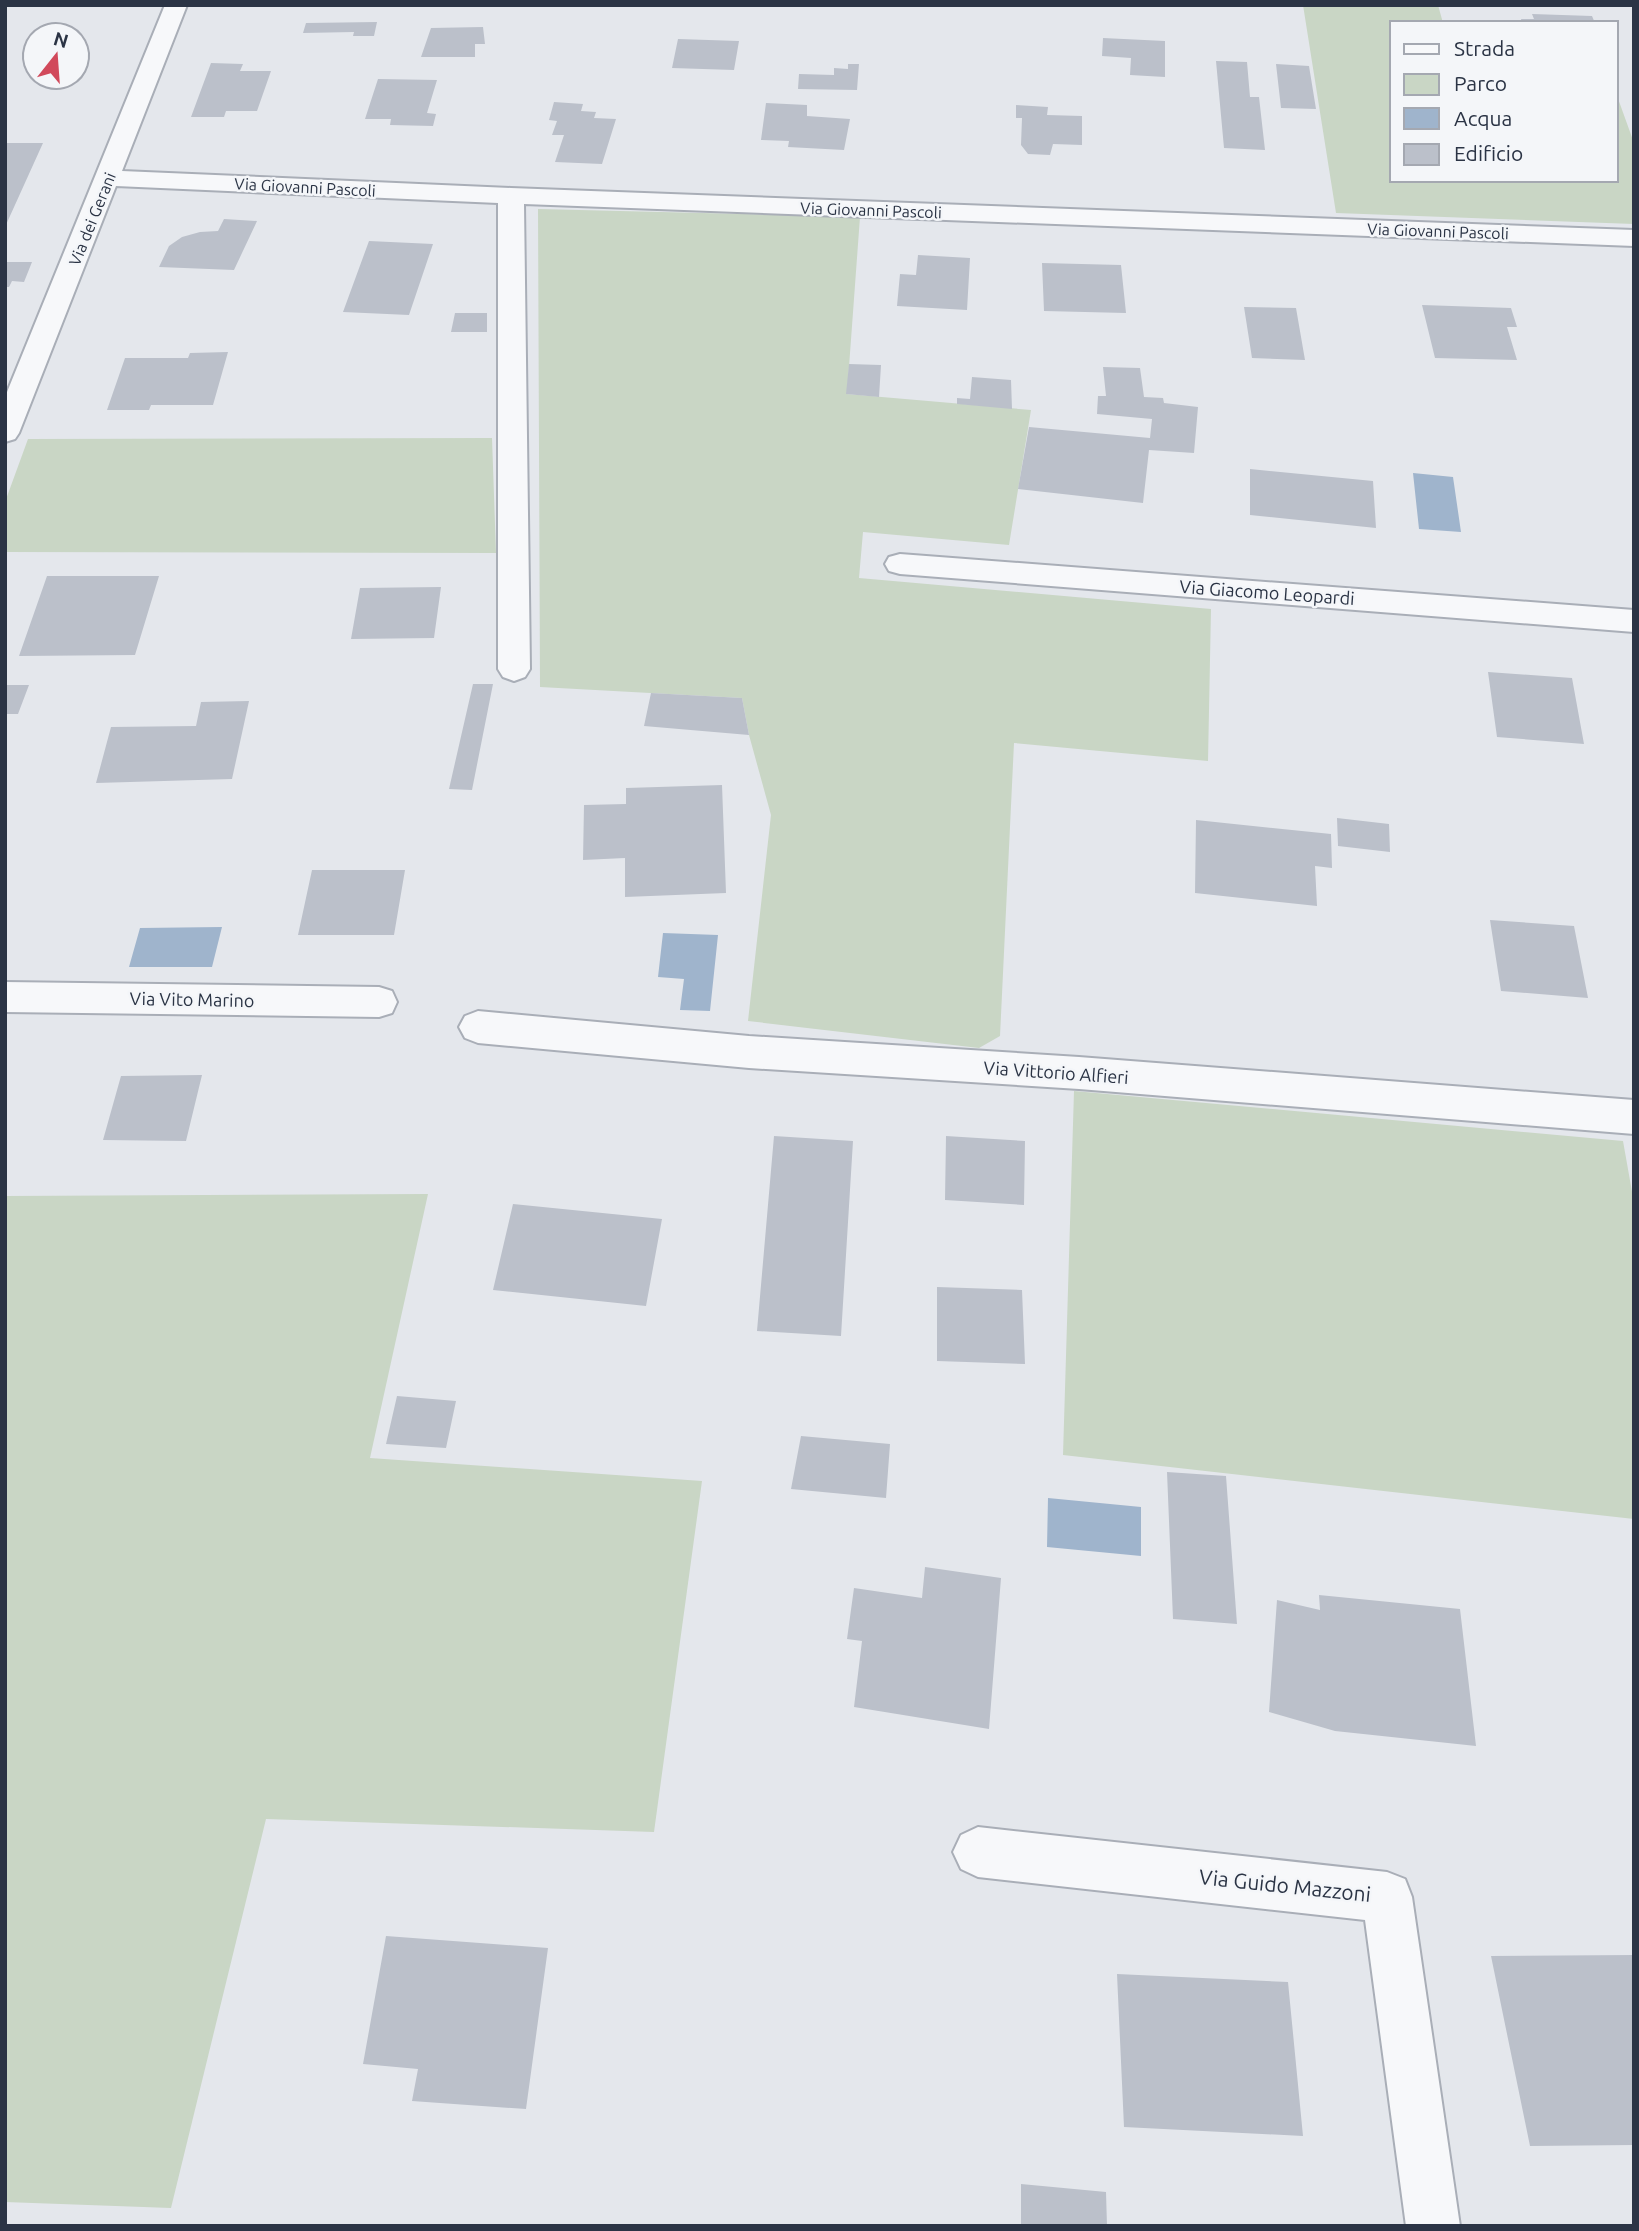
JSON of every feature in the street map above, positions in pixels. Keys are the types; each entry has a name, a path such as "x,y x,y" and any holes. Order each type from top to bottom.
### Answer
{"street":[{"name":"Via dei Gerani","path":"5,433 176,5"},
{"name":"Via Giovanni Pascoli","path":"109,178 1634,239"},
{"path":"511,196 514,669"},
{"name":"Via Giacomo Leopardi","path":"900,564 1634,621"},
{"name":"Via Vito Marino","path":"5,997 379,1002"},
{"name":"Via Vittorio Alfieri","path":"478,1027 749,1052 1079,1073 1634,1117"},
{"name":"Via Guido Mazzoni","path":"978,1852 1387,1897 1433,2226"}],"green space":[{"path":"1303,5 1438,5 1442,21 1390,21 1390,182 1618,182 1618,99 1634,143 1634,224 1336,213"},
{"path":"538,209 860,217 847,394 1031,410 1009,545 863,532 859,578 1211,609 1208,761 1014,743 1000,1036 979,1048 748,1021 771,815 749,735 742,698 540,687"},
{"path":"492,438 496,553 5,552 5,502 28,439"},
{"path":"1074,1091 1623,1141 1634,1203 1634,1519 1063,1455"},
{"path":"428,1194 370,1458 702,1481 654,1832 266,1819 171,2208 5,2202 5,1196"}],"water":[{"path":"1413,473 1453,477 1461,532 1419,529"},
{"path":"222,927 212,967 129,967 140,928"},
{"path":"663,933 718,935 710,1011 680,1010 684,979 658,977"},
{"path":"1048,1498 1141,1507 1141,1556 1047,1547"}],"building":[{"path":"1532,14 1592,16 1594,21 1521,19 1534,19"},
{"path":"377,22 374,36 353,36 354,32 303,33 306,23"},
{"path":"483,27 485,44 475,44 475,57 421,57 431,28"},
{"path":"1103,38 1165,41 1165,77 1130,75 1131,58 1102,56"},
{"path":"678,39 739,41 734,70 672,68"},
{"path":"1216,61 1247,62 1250,97 1259,97 1265,150 1224,148"},
{"path":"211,63 243,64 240,71 271,71 257,111 226,111 224,117 191,117"},
{"path":"848,64 859,64 857,90 798,89 799,74 834,75 834,68 848,69"},
{"path":"1276,64 1309,66 1316,109 1281,108"},
{"path":"378,79 437,80 427,113 436,114 433,126 390,125 391,119 365,119"},
{"path":"554,102 583,104 581,111 596,112 594,118 616,119 602,164 555,162 564,135 552,135 557,121 549,120"},
{"path":"766,103 807,105 807,116 850,119 844,150 788,147 789,141 761,140"},
{"path":"1016,105 1048,107 1047,115 1082,116 1082,145 1053,144 1050,155 1028,154 1021,145 1022,118 1016,118"},
{"path":"5,143 43,143 5,227"},
{"path":"224,219 257,221 234,270 159,267 169,246 182,237 218,231"},
{"path":"369,241 433,244 409,315 343,312"},
{"path":"918,255 970,258 967,310 897,306 900,274 916,275"},
{"path":"5,262 32,262 24,282 12,281 9,287 5,287"},
{"path":"1042,263 1121,265 1126,313 1044,311"},
{"path":"1422,305 1511,308 1517,327 1507,327 1517,360 1435,358"},
{"path":"1244,307 1296,308 1305,360 1252,358"},
{"path":"455,313 487,313 487,332 451,332"},
{"path":"228,352 213,405 151,405 149,410 107,410 125,358 188,358 190,353"},
{"path":"849,364 881,365 879,397 846,394"},
{"path":"1103,367 1140,368 1144,397 1163,398 1164,403 1198,407 1194,453 1149,450 1143,503 1018,489 1029,427 1150,438 1152,419 1097,414 1098,396 1106,396"},
{"path":"972,377 1011,380 1012,409 957,404 957,398 970,399"},
{"path":"1250,469 1373,481 1376,528 1250,515"},
{"path":"47,576 159,576 135,655 19,656"},
{"path":"441,587 434,638 351,639 360,588"},
{"path":"1488,672 1572,678 1584,744 1497,737"},
{"path":"473,684 493,684 472,790 449,789"},
{"path":"5,685 29,685 18,714 5,714"},
{"path":"651,693 742,698 749,735 644,726"},
{"path":"249,701 232,779 96,783 111,727 196,726 201,702"},
{"path":"722,785 726,893 625,897 625,858 583,860 584,805 626,804 626,788"},
{"path":"1337,818 1389,824 1390,852 1338,846"},
{"path":"1196,820 1331,834 1332,868 1315,866 1317,906 1195,893"},
{"path":"312,870 405,870 394,935 298,935"},
{"path":"1490,920 1574,926 1588,998 1501,991"},
{"path":"202,1075 186,1141 103,1140 121,1076"},
{"path":"774,1136 853,1141 841,1336 757,1331"},
{"path":"946,1136 1025,1141 1024,1205 945,1200"},
{"path":"513,1204 662,1219 646,1306 493,1290"},
{"path":"937,1287 1022,1290 1025,1364 937,1361"},
{"path":"397,1396 456,1401 446,1448 386,1444"},
{"path":"801,1436 890,1444 886,1498 791,1489"},
{"path":"1167,1472 1226,1476 1237,1624 1173,1619"},
{"path":"925,1567 1001,1578 989,1729 854,1707 862,1641 847,1639 854,1588 922,1598"},
{"path":"1319,1595 1460,1609 1476,1746 1335,1731 1269,1712 1277,1600 1320,1610"},
{"path":"386,1936 548,1948 526,2109 412,2101 418,2069 363,2064"},
{"path":"1634,1955 1634,2145 1530,2146 1491,1956"},
{"path":"1117,1974 1288,1982 1303,2136 1124,2127"},
{"path":"1021,2184 1106,2192 1107,2226 1021,2226"}]}
